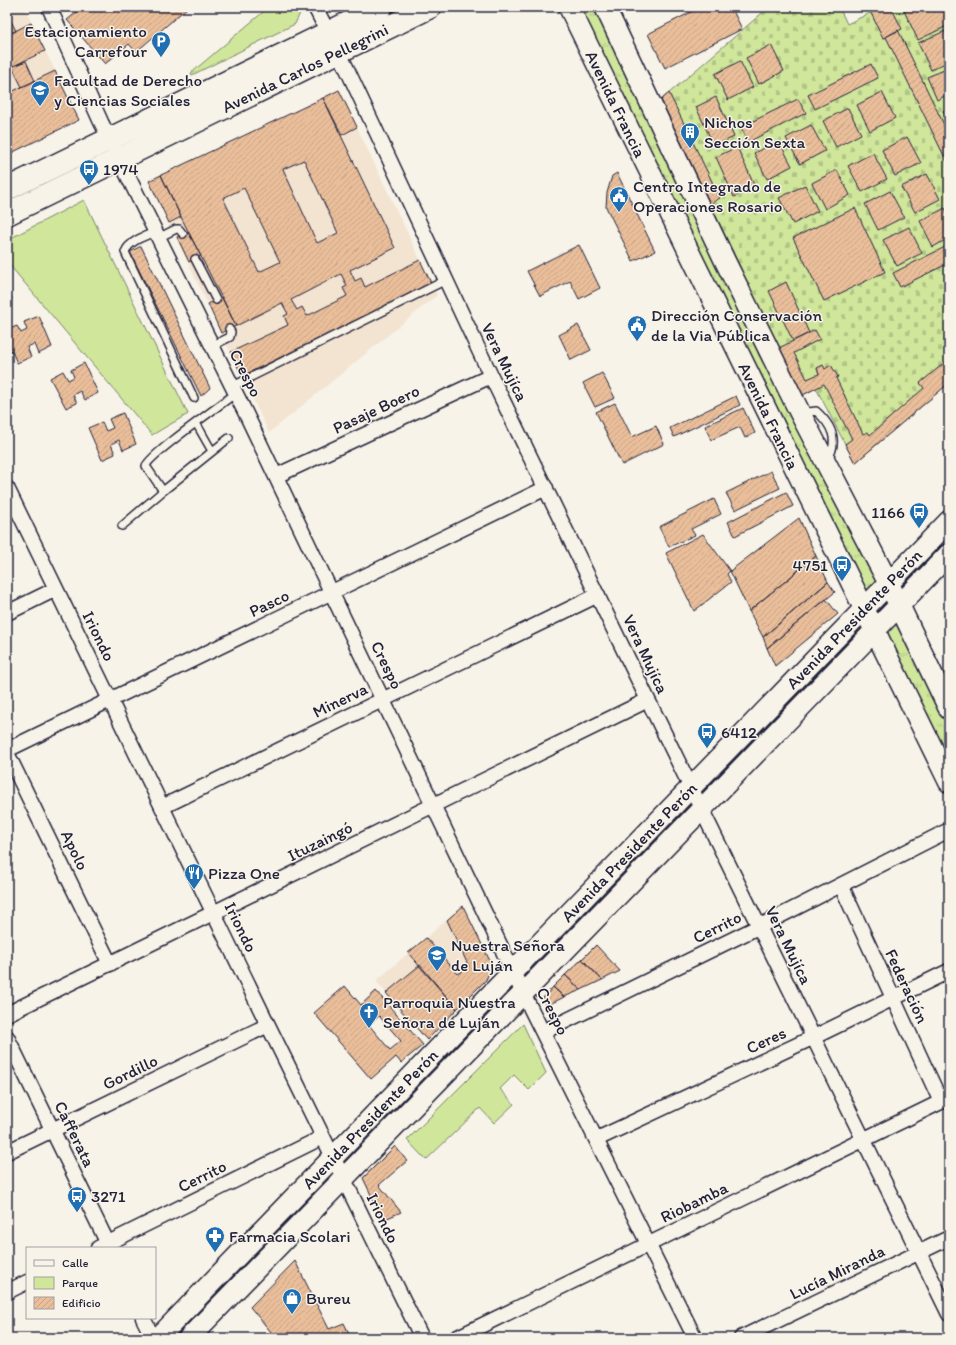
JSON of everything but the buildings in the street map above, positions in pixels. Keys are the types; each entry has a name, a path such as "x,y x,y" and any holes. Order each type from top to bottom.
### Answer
{"main road":[{"name":"Avenida Carlos Pellegrini","path":"7,189 381,7"},
{"name":"Avenida Carlos Pellegrini","path":"7,214 430,7"},
{"name":"Avenida Francia","path":"568,7 949,782"},
{"name":"Avenida Francia","path":"605,7 725,261 800,413 889,584 947,700"},
{"path":"697,268 725,261"},
{"path":"806,490 808,482 819,476 831,474"},
{"name":"Avenida Presidente Perón","path":"158,1338 949,521"},
{"name":"Avenida Presidente Perón","path":"189,1338 949,554"}],"street":[{"name":"Crespo","path":"48,7 109,139 276,476 523,993 696,1338"},
{"name":"Vera Mujíca","path":"315,7 338,52 491,376 648,700 949,1314"},
{"name":"Pasaje Boero","path":"276,476 491,376"},
{"name":"Iriondo","path":"7,488 422,1338"},
{"name":"Pasco","path":"7,752 110,700 546,488"},
{"path":"7,613 56,589"},
{"name":"Minerva","path":"162,807 598,595"},
{"name":"Ituzaingó","path":"7,1014 648,700"},
{"name":"Apolo","path":"7,752 110,964"},
{"name":"Cerrito","path":"543,1032 760,926 949,830"},
{"name":"Federación","path":"841,885 893,998 945,1100"},
{"name":"Ceres","path":"597,1139 949,972"},
{"name":"Gordillo","path":"7,1152 268,1025"},
{"name":"Cafferata","path":"7,1036 105,1246"},
{"name":"Riobamba","path":"456,1338 945,1100"},
{"name":"Cerrito","path":"105,1246 323,1137"},
{"name":"Lucía Miranda","path":"741,1338 949,1238"},
{"path":"7,1292 26,1282"},
{"path":"144,1319 153,1338"}],"lane":[{"path":"183,234 176,228 130,244 125,252 194,398"},
{"path":"195,259 216,300"},
{"path":"163,491 146,466 147,462 234,390 446,280"},
{"path":"212,346 230,337 231,335 229,329"},
{"path":"196,423 212,451"},
{"path":"122,526 228,438"}],"shaded area":[{"path":"7,7 24,7 79,120 7,155"},
{"path":"339,90 437,295 269,433 149,181"},
{"name":"Nuestra Señora de Luján","path":"463,906 492,965 486,980 427,1040 376,981"}],"green space":[{"path":"269,7 297,7 300,13 295,24 192,75 191,73"},
{"path":"569,7 605,7 949,709 949,782"},
{"path":"769,7 839,7 847,24 870,13 868,7 949,7 949,383 855,463 816,388 801,396 661,100"},
{"path":"84,200 188,414 152,435 7,262 7,240"},
{"path":"523,1024 546,1073 529,1090 514,1075 500,1089 514,1104 494,1123 480,1108 426,1160 407,1140"}],"place":[{"name":"Estacionamiento Carrefour","path":"161,58"},
{"name":"Facultad de Derecho y Ciencias Sociales","path":"40,107"},
{"name":"Nichos Sección Sexta","path":"690,149"},
{"name":"1974","path":"89,186"},
{"name":"Centro Integrado de Operaciones Rosario","path":"619,213"},
{"name":"Dirección Conservación de la Via Pública","path":"637,342"},
{"name":"1166","path":"919,529"},
{"name":"4751","path":"842,582"},
{"name":"6412","path":"707,749"},
{"name":"Pizza One","path":"194,890"},
{"name":"Nuestra Señora de Luján","path":"437,972"},
{"name":"Parroquia Nuestra Señora de Luján","path":"369,1029"},
{"name":"3271","path":"77,1213"},
{"name":"Farmacia Scolari","path":"215,1253"},
{"name":"Bureu","path":"292,1315"}]}
